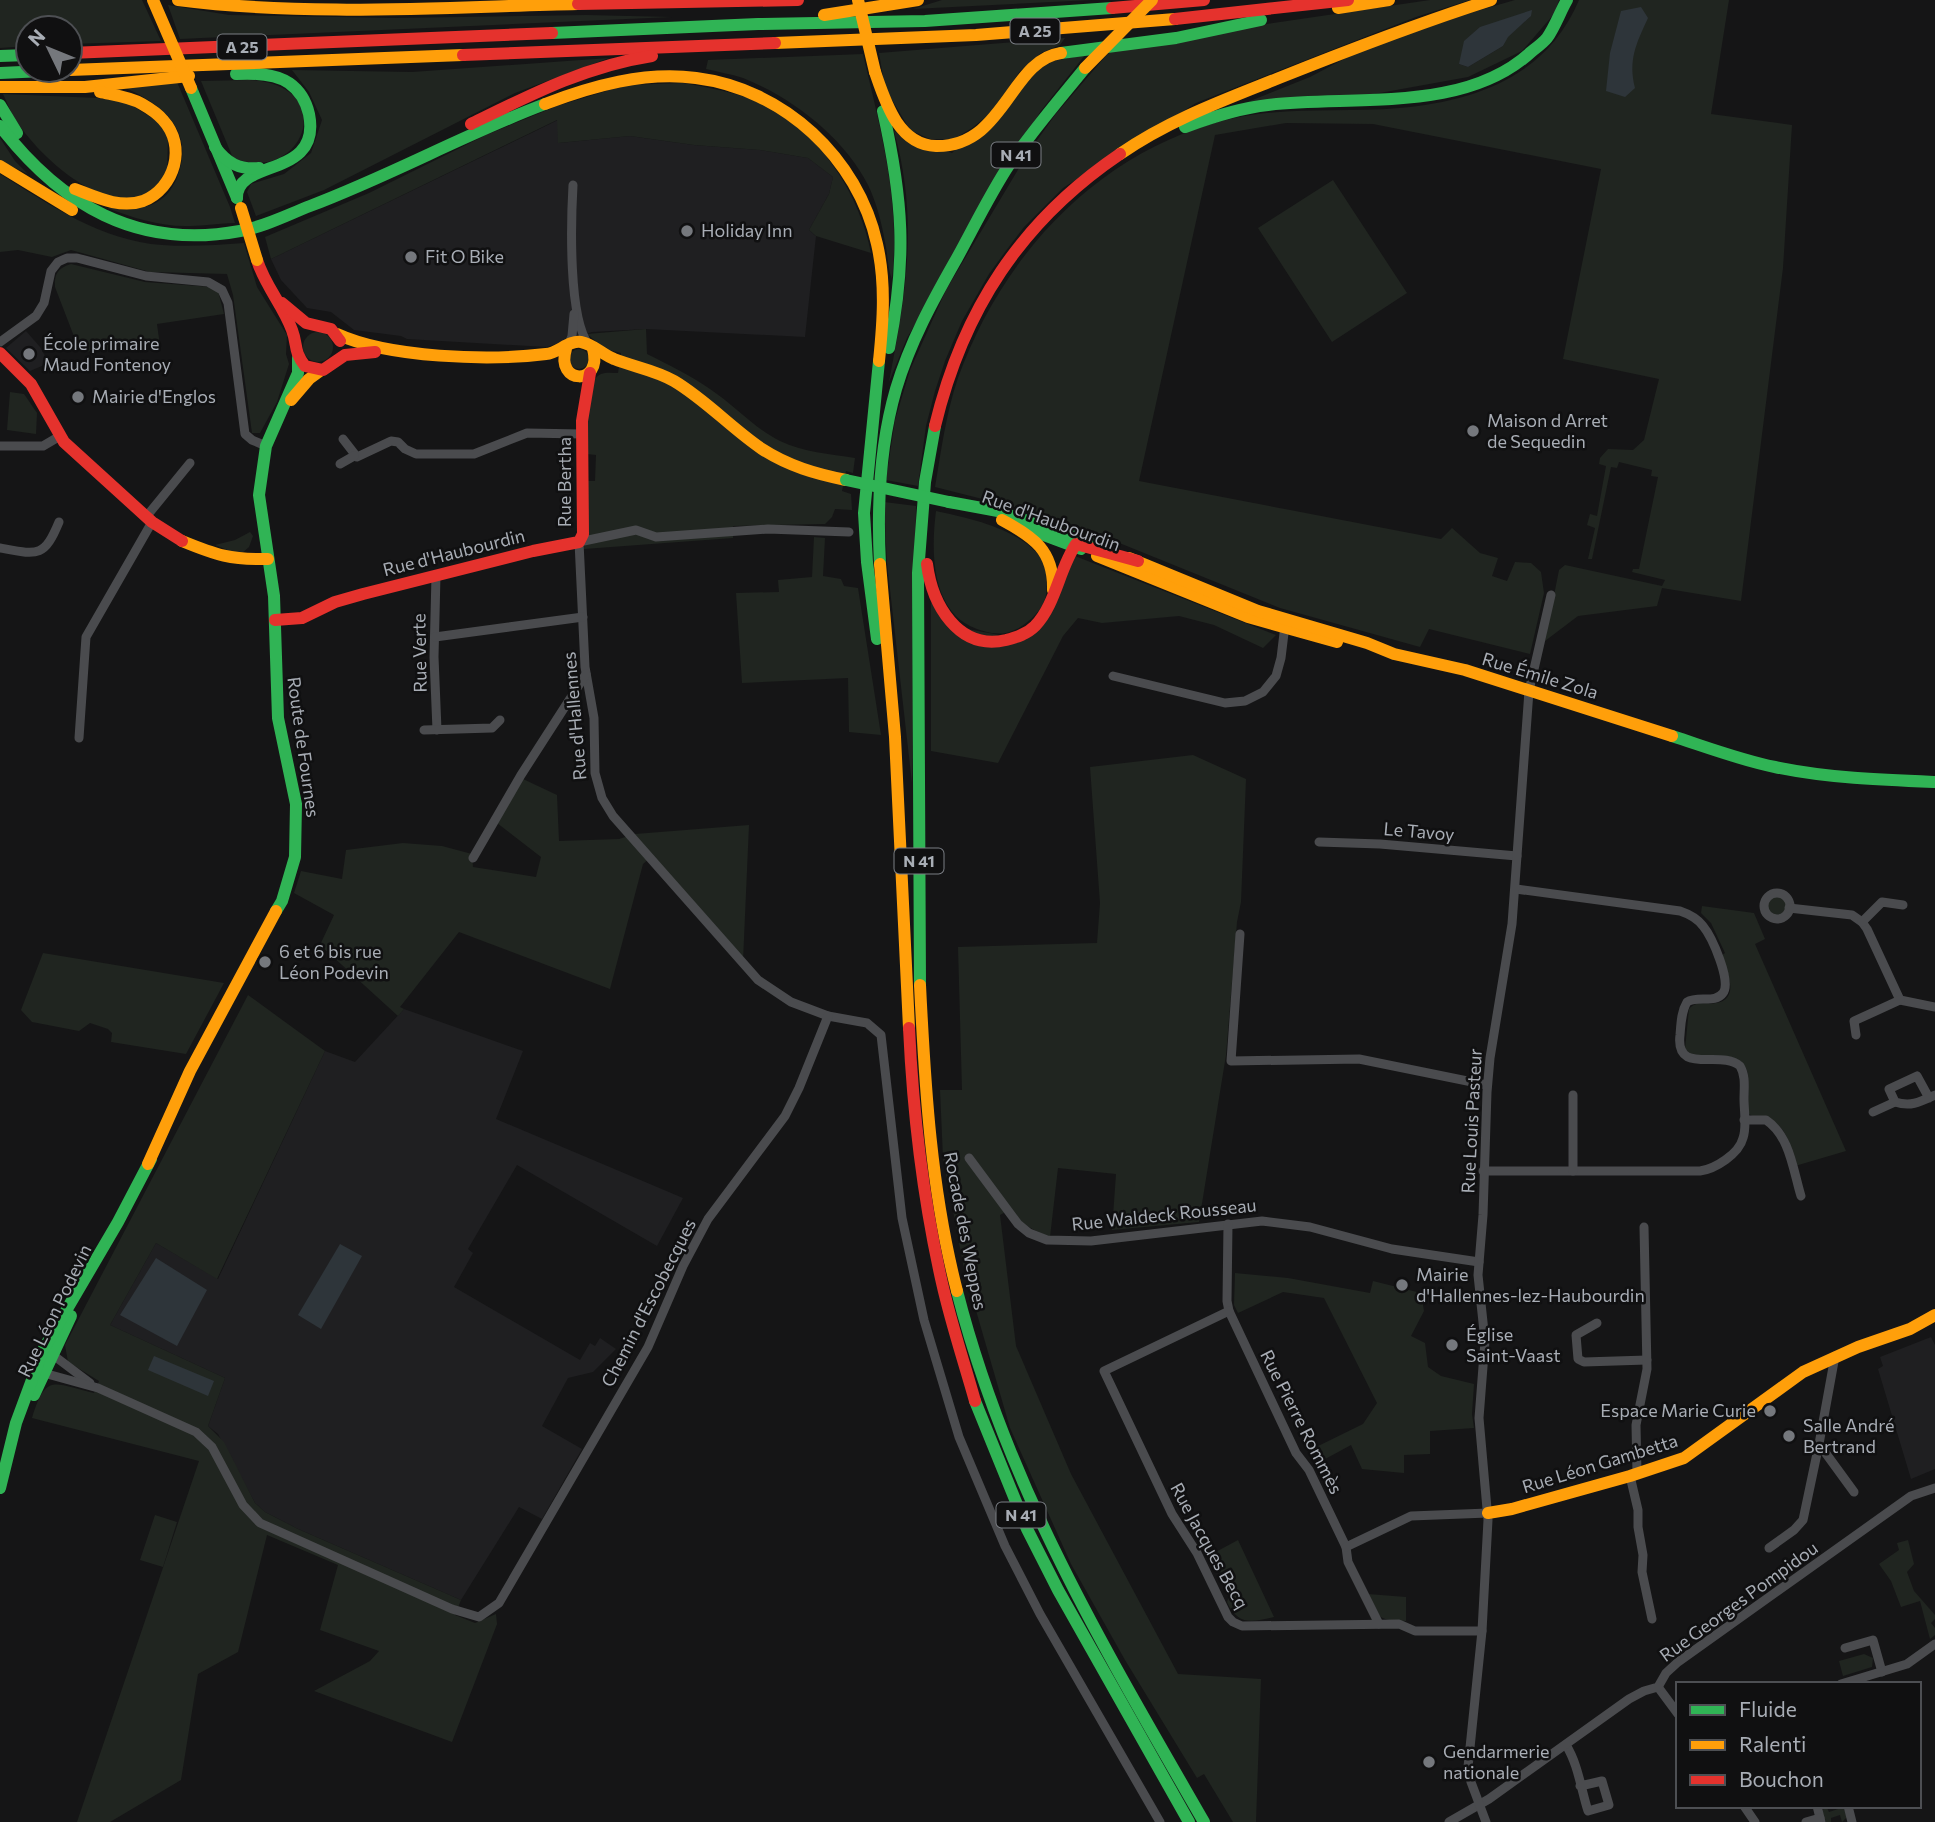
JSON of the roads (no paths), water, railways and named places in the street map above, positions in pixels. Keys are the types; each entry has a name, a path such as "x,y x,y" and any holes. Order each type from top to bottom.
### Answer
{"main road":[{"path":"153,0 239,203 263,279 291,326 296,344 298,373 280,414"},
{"path":"178,0 232,7 303,10 798,0"},
{"path":"858,0 898,176 904,243 898,309 874,415"},
{"path":"758,24 775,18 837,14 918,0"},
{"name":"N 41","path":"898,802 879,541 882,467 895,392 924,318 994,192 1027,139 1084,68 1152,0"},
{"name":"A 25","path":"84,52 991,17 1204,0"},
{"name":"A 25","path":"84,69 1072,29 1284,9 1348,0"},
{"path":"875,72 886,105 902,130 927,145 949,147 978,135 988,126 1027,73 1055,54 1176,38 1268,18 1389,0"},
{"path":"1082,184 1126,148 1191,114 1382,37 1491,0"},
{"path":"1082,184 1162,137 1231,112 1275,105 1414,98 1450,92 1478,83 1507,70 1532,52 1550,33 1565,6"},
{"path":"317,203 334,191 510,105 561,81 607,64 653,56 827,46 858,38"},
{"path":"0,87 102,86 176,77 255,74 276,77 298,91 307,104 310,132 294,159 247,178 238,188 239,203"},
{"path":"0,166 65,206 105,224 138,234 207,236 259,226 332,199 526,110 599,85 641,78 680,76 713,80 746,91 784,110 821,140 853,179 870,213 878,241 884,288 882,344 865,501 866,551 898,802"},
{"path":"2,115 41,162 85,195 106,203 126,205 145,201 160,192 173,174 177,155 174,135 159,113 143,102 124,95 55,87"},
{"path":"2,115 28,163 65,195 114,220 165,234"},
{"path":"215,148 228,163 237,168 247,170 285,164"},
{"name":"N 41","path":"925,486 942,399 969,325 1021,243 1082,184"},
{"path":"270,290 306,323 329,327 337,334 359,344 394,351"},
{"path":"296,344 303,331 316,325"},
{"path":"337,334 341,348 337,361"},
{"path":"280,414 304,383 345,355 394,351 516,356 552,354 580,342 592,347 597,359 592,370"},
{"name":"Rue d'Haubourdin","path":"592,347 602,354 660,374 684,387 774,456 811,472 949,502 980,506 1040,523 1140,566"},
{"path":"567,348 562,360 569,372"},
{"path":"0,353 18,369 38,394 60,436 149,520 176,538 218,556 241,560 268,559"},
{"path":"516,356 558,365 581,376 608,365 635,366"},
{"path":"298,358 307,368 320,371"},
{"path":"0,359 18,369"},
{"name":"Rue Bertha","path":"582,427 592,370"},
{"name":"Rue Bertha","path":"569,372 577,385 582,427 583,534 579,542"},
{"name":"Route de Fournes","path":"264,935 288,885 295,857 297,831 296,804 277,703 275,620 259,499 261,466 266,446 280,414"},
{"path":"925,486 928,575 938,605 958,629 983,640 1005,641 1018,638 1036,625 1050,603 1073,546"},
{"name":"Rocade des Weppes","path":"925,486 919,538 920,973 925,1083 939,1201 956,1290 989,1402 1044,1535 1077,1599 1204,1822"},
{"name":"Rue d'Haubourdin","path":"949,502 1073,546 1082,544 1140,566"},
{"path":"1002,520 1033,538 1045,555 1053,577 1050,603"},
{"name":"Rue d'Haubourdin","path":"275,620 302,618 335,602 436,575 579,542"},
{"path":"1140,566 1285,624"},
{"name":"Rue Émile Zola","path":"1285,624 1400,664 1429,671 1486,678 1763,765 1839,776 1935,782"},
{"name":"Rocade des Weppes","path":"898,802 917,1143 932,1235 961,1356 993,1448 1027,1529 1058,1590 1189,1822"},
{"name":"Rue Léon Podevin","path":"0,1488 11,1439 48,1352 176,1115 264,935"},
{"name":"Rue Léon Gambetta","path":"1488,1513 1512,1509 1634,1475 1695,1452 1790,1379 1835,1356 1910,1329 1935,1315"},
{"name":"Rue Léon Podevin","path":"0,1497 39,1372"}],"street":[{"path":"567,348 573,326 575,291 573,185"},
{"path":"0,342 36,316 44,303 51,271 58,262 67,258 77,258 146,276 208,282 222,290 228,303 245,434 266,446"},
{"path":"575,291 582,334 592,347"},
{"path":"340,464 354,456 362,457 391,441 398,442 416,454 474,454 527,433 582,427"},
{"path":"0,446 43,446 60,436"},
{"path":"342,439 354,456"},
{"path":"79,738 86,637 149,520 190,463"},
{"path":"0,548 42,550 50,544 60,522"},
{"name":"Rue d'Haubourdin","path":"579,542 634,531 656,537 768,529 849,532"},
{"name":"Rue d'Hallennes","path":"579,542 586,674 594,718 595,774 602,798 613,816 758,980 783,998 828,1016"},
{"name":"Rue Verte","path":"436,575 437,730"},
{"name":"Rue Louis Pasteur","path":"1486,1822 1468,1767 1482,1631 1488,1513 1479,1418 1485,1341 1479,1262 1487,1085 1508,961 1516,889 1529,691 1551,594"},
{"path":"435,637 583,617"},
{"path":"1113,676 1225,703 1245,701 1263,692 1276,676 1285,624"},
{"path":"473,858 518,780 586,674"},
{"path":"425,730 492,728 500,720"},
{"name":"Le Tavoy","path":"1318,842 1380,844 1517,856"},
{"path":"1483,1171 1706,1170 1722,1161 1744,1138 1744,1075 1740,1066 1729,1060 1690,1059 1683,1055 1680,1048 1682,1014 1687,1002 1698,998 1717,998 1723,994 1726,987 1722,967 1701,923 1680,911 1516,889"},
{"path":"1862,922 1882,902 1903,905"},
{"path":"1789,908 1852,915 1862,922 1900,1000"},
{"path":"1240,934 1231,1062 1359,1059 1487,1085"},
{"path":"1856,1035 1854,1021 1900,1000 1935,1007"},
{"path":"828,1016 867,1023 881,1035 902,1218 924,1320 959,1437 1005,1546 1040,1614 1160,1822"},
{"name":"Chemin d'Escobecques","path":"98,1388 205,1439 218,1456 243,1505 260,1523 452,1609 480,1617 499,1603 630,1379 653,1337 683,1266 708,1219 785,1116 828,1016"},
{"path":"1873,1112 1895,1102 1911,1105 1932,1097 1917,1076 1889,1089 1895,1102"},
{"path":"1573,1095 1573,1171"},
{"path":"1744,1120 1766,1120 1779,1132 1785,1142 1801,1196"},
{"name":"Rue Waldeck Rousseau","path":"969,1158 1018,1224 1029,1233 1047,1240 1091,1241 1262,1221 1302,1226 1385,1248 1479,1262"},
{"name":"Rue Pierre Rommès","path":"1228,1224 1228,1311 1296,1453 1308,1467 1346,1547 1348,1562 1379,1624"},
{"path":"1644,1227 1647,1360 1645,1387 1636,1425 1634,1475 1643,1555 1642,1572 1652,1619"},
{"name":"Rue Jacques Becq","path":"1228,1311 1104,1371 1172,1514 1195,1548 1230,1620 1242,1626 1401,1624 1415,1631 1482,1631"},
{"path":"1597,1323 1576,1335 1577,1359 1584,1362 1647,1360"},
{"path":"48,1352 98,1388"},
{"path":"1769,1548 1803,1520 1835,1356"},
{"path":"39,1372 98,1388"},
{"path":"1819,1444 1854,1492"},
{"name":"Rue Georges Pompidou","path":"1449,1822 1480,1804 1634,1696 1658,1687 1666,1673 1678,1661 1908,1498 1935,1488"},
{"path":"1346,1547 1411,1516 1488,1513"},
{"path":"1845,1648 1873,1640 1882,1672"},
{"path":"1847,1682 1913,1662 1935,1644"},
{"path":"1658,1687 1676,1711"},
{"path":"1566,1745 1573,1758 1580,1786"},
{"path":"1806,1822 1821,1820"}],"place":[{"name":"Holiday Inn","path":"687,231"},
{"name":"Fit O Bike","path":"411,257"},
{"name":"École primaire Maud Fontenoy","path":"29,354"},
{"name":"Mairie d'Englos","path":"78,397"},
{"name":"Maison d Arret de Sequedin","path":"1473,431"},
{"name":"6 et 6 bis rue Léon Podevin","path":"265,962"},
{"name":"Mairie d'Hallennes-lez-Haubourdin","path":"1402,1285"},
{"name":"Église Saint-Vaast","path":"1452,1345"},
{"name":"Espace Marie Curie","path":"1770,1411"},
{"name":"Salle André Bertrand","path":"1789,1436"},
{"name":"Gendarmerie nationale","path":"1429,1762"}]}
